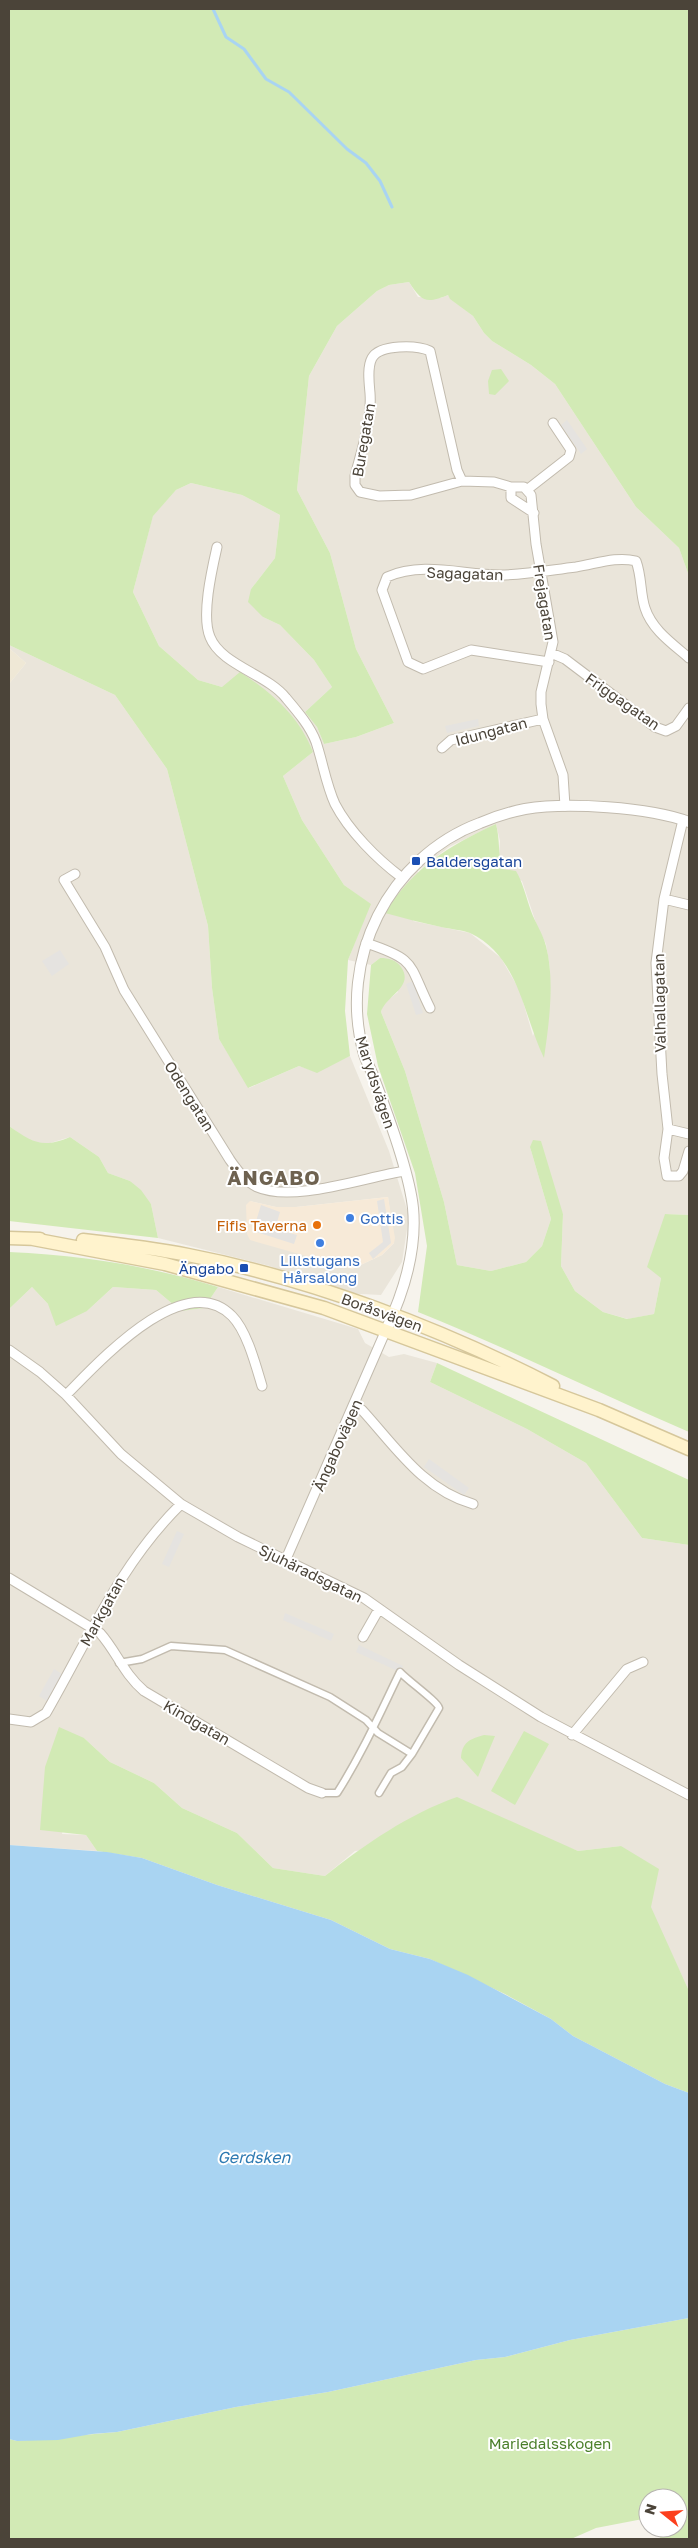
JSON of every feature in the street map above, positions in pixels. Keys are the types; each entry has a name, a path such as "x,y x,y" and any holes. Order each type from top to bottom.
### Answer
{"main road":[{"name":"Boråsvägen","path":"9,1238 70,1239 187,1254 285,1279 393,1316 460,1342 534,1376 599,1410"},
{"name":"Boråsvägen","path":"33,1239 165,1264 212,1275 324,1308 599,1410 689,1449"}],"street":[{"name":"Buregatan","path":"462,481 457,470 430,351 410,346 376,354 371,360 369,374 370,401 355,476 355,486 360,492 379,496 411,495 462,481 494,482 512,487"},
{"path":"534,513 511,498 512,487 524,486 528,489 569,457 571,450 553,423"},
{"name":"Frejagatan","path":"528,489 534,513 536,544 553,642 541,692 543,719 563,775 565,806"},
{"path":"217,546 211,576 207,624 214,646 223,655 269,682 285,696 309,728 315,742 326,782 340,813 366,844 401,877"},
{"path":"540,571 624,558 636,561 645,609 660,634 689,658"},
{"name":"Sagagatan","path":"540,571 500,575 448,569 396,573 387,577 382,590 408,662 416,668 424,669 471,650 550,658"},
{"name":"Friggagatan","path":"550,658 565,659 655,727 666,730 676,726 689,708"},
{"name":"Idungatan","path":"442,748 451,740 543,719"},
{"name":"Marydsvägen","path":"386,1330 409,1272 413,1211 405,1171 364,1054 358,1022 358,980 366,943 382,906 401,877 435,846 463,829 525,809 565,806 636,811 686,821"},
{"name":"Valhallagatan","path":"686,821 664,899 656,963 662,1074 668,1129 664,1158 668,1176 679,1176 683,1171 689,1150"},
{"name":"Odengatan","path":"75,874 64,880 105,947 124,990 216,1138 244,1177 255,1186 268,1191 287,1192 335,1185 405,1171"},
{"path":"664,899 689,905"},
{"path":"366,943 402,957 413,966 430,1008"},
{"path":"668,1129 689,1134"},
{"path":"66,1395 126,1338 174,1308 199,1301 213,1304 234,1318 247,1344 262,1386"},
{"name":"Ängabovägen","path":"286,1559 355,1406 386,1330"},
{"name":"Sjuhäradsgatan","path":"9,1350 40,1372 66,1395 121,1454 181,1504 238,1537 356,1594 459,1665 572,1735 689,1795"},
{"path":"355,1406 362,1410 418,1473 462,1501 473,1504"},
{"name":"Markgatan","path":"9,1719 31,1722 46,1713 120,1578 142,1546 181,1504"},
{"name":"Kindgatan","path":"9,1578 92,1628 109,1643 119,1663 132,1681 144,1691 308,1788 322,1793"},
{"path":"363,1637 379,1609"},
{"path":"119,1663 142,1659 171,1646 218,1648 330,1697 366,1720 373,1728 412,1754"},
{"path":"572,1735 627,1669 643,1662"},
{"path":"322,1793 337,1792 356,1764 400,1672 412,1686 439,1705 412,1754 402,1767 391,1773 379,1793"}],"shaded area":[{"path":"409,282 418,297 441,298 448,295 473,316 484,333 492,341 531,365 555,384 636,507 679,548 689,576 689,1215 665,1214 661,1278 654,1314 628,1319 603,1312 575,1291 561,1266 563,1214 530,1147 551,1219 542,1246 526,1262 491,1271 457,1265 444,1202 405,1071 381,1012 383,1004 398,992 380,958 371,965 348,960 370,904 344,885 302,820 283,776 313,752 222,687 198,680 159,646 133,592 153,515 176,490 191,483 242,495 280,515 275,558 251,589 263,617 280,625 314,660 332,687 305,712 317,727 324,744 356,737 394,723 356,649 330,553 297,490 309,376 337,326 377,291 389,285","holes":["496,824 500,841 499,858 502,870 522,881 537,926 546,944 550,968 549,992 533,1036 520,991 501,958 470,933 413,921 418,871 449,847"]},
{"path":"567,420 587,449 581,454 561,425"},
{"path":"9,645 115,695 167,769 208,926 212,988 219,1039 249,1088 299,1066 317,1072 350,1056 389,1151 409,1216 402,1262 381,1295 342,1293 270,1266 158,1238 151,1204 130,1181 108,1173 99,1157 70,1137 47,1144 30,1141 9,1126 9,684 26,663 9,648","holes":["388,1197 394,1243 382,1255 352,1269 250,1201 276,1207 296,1207"]},
{"path":"9,648 26,663 9,684"},
{"path":"478,719 479,726 447,733 445,726"},
{"path":"60,950 69,964 52,976 42,961"},
{"path":"413,981 423,1013 416,1015 406,984"},
{"path":"388,1197 395,1238 394,1243 382,1255 352,1269 250,1240 247,1234 246,1205 250,1201 276,1207 296,1207"},
{"path":"384,1199 391,1243 373,1259 369,1253 383,1242 377,1201"},
{"path":"261,1205 280,1212 275,1229 297,1235 294,1244 253,1231"},
{"path":"32,1287 48,1304 87,1311 113,1287 156,1290 181,1311 204,1308 218,1287 358,1329 365,1343 389,1357 404,1354 437,1363 430,1382 527,1429 586,1463 642,1538 689,1545 689,1991 621,1846 578,1851 534,1834 355,1851 325,1876 273,1868 237,1833 182,1808 154,1783 110,1762 84,1738 62,1834 86,1835 97,1851 9,1845 9,1309"},
{"path":"429,1459 469,1488 464,1495 424,1467"},
{"path":"177,1531 184,1534 169,1567 162,1564"},
{"path":"285,1613 334,1634 331,1641 283,1620"},
{"path":"359,1645 403,1666 400,1672 356,1652"},
{"path":"54,1669 62,1674 47,1701 39,1696"}],"green space":[{"path":"9,9 689,9 689,576 679,548 636,507 555,384 531,365 492,341 484,333 473,316 450,299 448,295 434,300 425,299 417,294 409,282 389,285 377,291 337,326 309,376 297,490 330,553 356,649 394,723 356,737 324,744 317,727 305,712 332,687 314,660 280,625 263,617 248,602 251,589 275,558 280,515 242,495 191,483 176,490 153,516 133,592 159,646 198,680 222,687 240,672 263,688 292,716 313,752 283,776 302,820 344,885 371,904 348,960 345,1011 350,1056 317,1073 299,1066 248,1088 219,1039 212,988 208,926 167,769 115,695 9,645"},
{"path":"501,369 509,381 495,395 489,394 488,381 492,370"},
{"path":"496,824 502,869 516,871 543,937 549,959 551,987 544,1058 518,988 499,956 486,943 467,932 385,913 396,897 420,870 447,850"},
{"path":"380,958 395,961 401,967 404,974 402,986 381,1012 405,1071 444,1202 457,1265 491,1271 526,1262 542,1246 551,1219 530,1147 533,1140 541,1141 563,1214 561,1266 575,1291 603,1312 627,1319 654,1314 661,1278 647,1267 665,1214 689,1215 689,1432 418,1312 427,1246 415,1173 378,1066 367,1014 371,965"},
{"path":"9,1126 31,1140 38,1142 52,1143 70,1137 99,1157 108,1173 130,1181 141,1190 151,1204 158,1238 9,1221"},
{"path":"9,1252 62,1256 141,1267 218,1287 204,1308 181,1311 156,1290 113,1287 87,1311 56,1326 48,1304 32,1287 9,1309"},
{"path":"437,1363 689,1480 689,1545 642,1538 586,1463 527,1429 430,1382"},
{"path":"59,1727 84,1738 110,1762 154,1783 182,1808 237,1833 273,1868 325,1876 388,1831 422,1812 457,1797 578,1851 621,1846 659,1869 651,1907 689,1991 689,2093 665,2084 573,2036 551,2019 505,1994 430,1959 390,1949 331,1920 217,1885 142,1858 97,1851 86,1835 40,1830 45,1767"},
{"path":"524,1731 549,1744 515,1805 491,1791"},
{"path":"484,1735 495,1736 478,1777 461,1758 463,1748 468,1742"},
{"name":"Mariedalsskogen","path":"689,2318 689,2539 660,2538 688,2538 688,2488 638,2488 638,2520 596,2528 571,2539 9,2539 9,2439 17,2441 117,2432 236,2407 328,2392 476,2360 505,2357 570,2340"}],"water":[{"name":"Gerdsken","path":"9,1845 107,1852 142,1858 217,1885 331,1920 390,1949 430,1959 468,1975 551,2019 573,2036 665,2084 689,2093 689,2318 570,2340 505,2357 476,2360 328,2392 236,2407 117,2432 58,2440 17,2441 9,2439"}],"waterway":[{"path":"213,9 226,37 244,49 266,79 289,92 347,149 366,163 380,181 392,207"}],"place":[{"name":"Baldersgatan","path":"416,861"},
{"name":"Gottis","path":"350,1218"},
{"name":"Fifis Taverna","path":"317,1225"},
{"name":"Lillstugans Hårsalong","path":"320,1243"},
{"name":"Ängabo","path":"244,1268"}],"district":[{"name":"ÄNGABO","path":"274,1177"}]}
